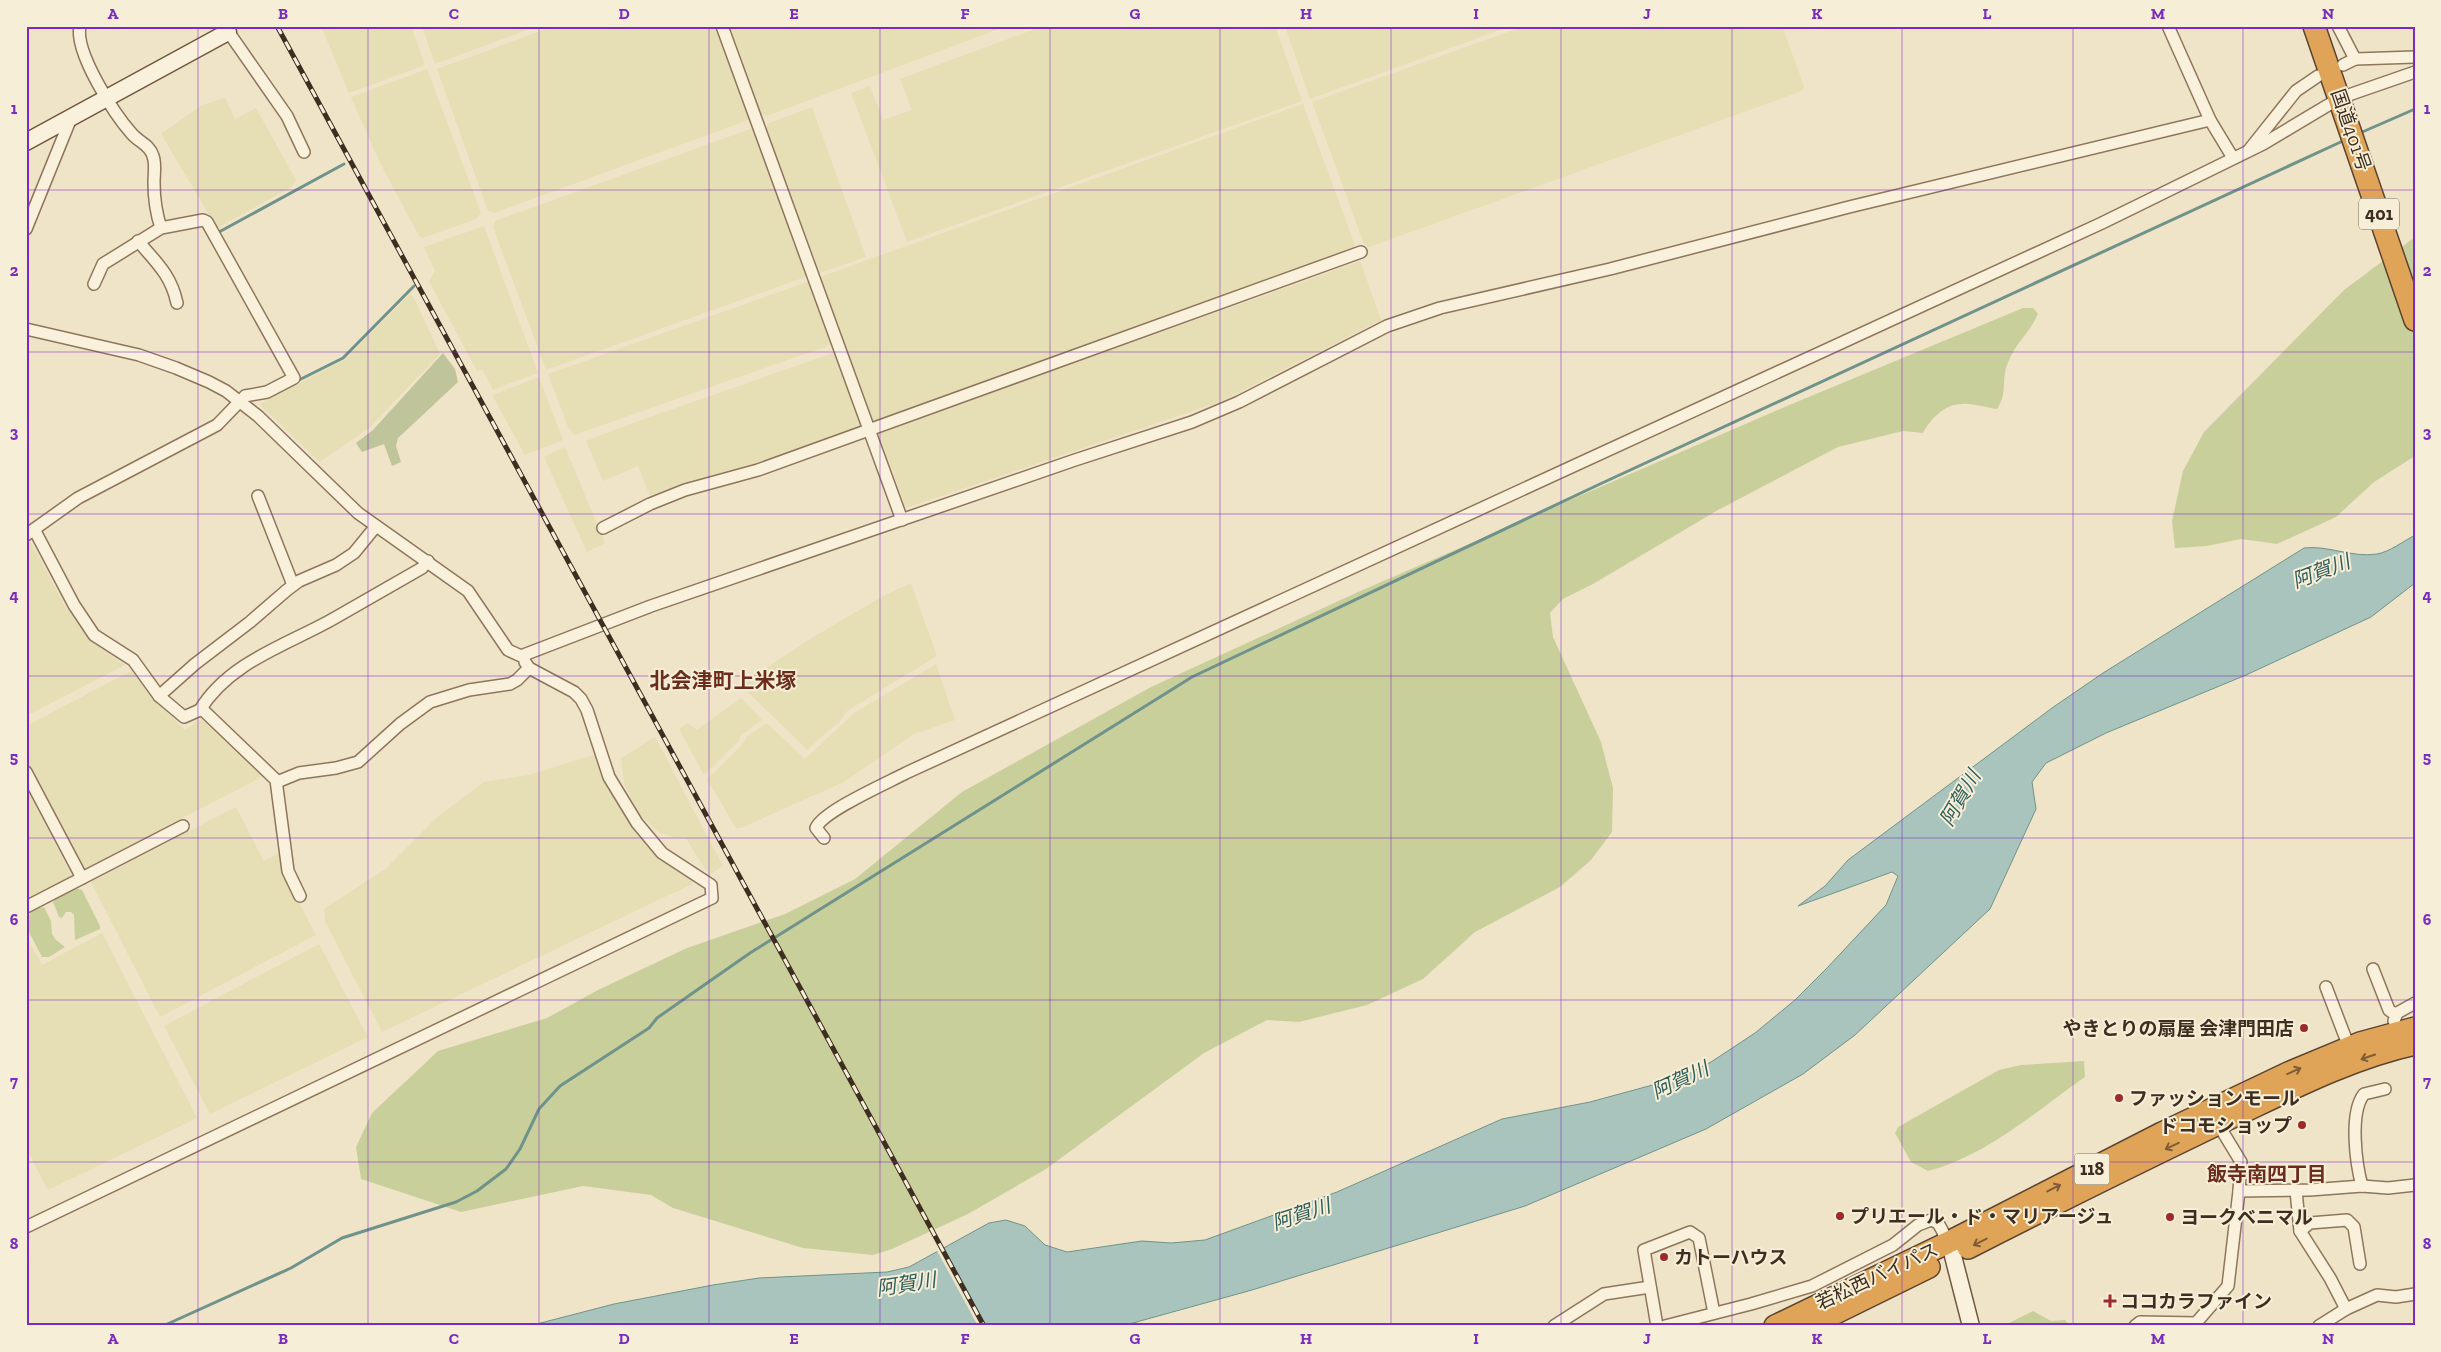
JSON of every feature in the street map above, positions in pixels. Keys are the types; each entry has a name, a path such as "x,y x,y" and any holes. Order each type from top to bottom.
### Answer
{"highway":[{"name":"国道401号","path":"2314,26 2415,320"},
{"name":"若松西バイパス","path":"1809,1326 2162,1133 2349,1047 2402,1025"},
{"name":"若松西バイパス","path":"1775,1326 1950,1249 2295,1088 2366,1058 2415,1044"}],"main road":[{"path":"26,142 227,29"},
{"path":"1950,1249 1971,1326"}],"street":[{"path":"80,26 78,33 83,51 106,98 133,135 148,146 153,156 154,197 161,228"},
{"path":"722,26 902,520"},
{"path":"2168,26 2210,120 2233,158"},
{"path":"2338,26 2356,59"},
{"path":"227,29 287,116 304,152"},
{"path":"2343,65 2356,59 2415,57"},
{"path":"824,838 816,828 819,821 851,801 906,773 2102,223 2342,104 2415,72"},
{"path":"2248,151 2296,91 2318,76"},
{"path":"26,229 71,118"},
{"path":"520,656 651,606 1192,422 1239,402 1387,326 1440,308 1610,269 1859,205 2210,120"},
{"path":"94,284 103,264 138,241 161,228 203,220 207,222 294,378 267,392 245,396 238,401 218,425 78,498 30,533 94,635 133,660 160,696 184,718 200,710 208,696 259,656 282,642 332,619 422,568 428,561"},
{"path":"138,241 166,273 173,285 177,303"},
{"path":"603,528 650,504 685,490 758,470 870,431 1361,252"},
{"path":"26,329 139,355 176,368 209,382 258,416 358,513 468,591 508,650 520,656 529,668 574,692 581,699 587,710 609,777 628,810 650,841 662,853 711,885 712,898 26,1227"},
{"path":"258,496 293,585"},
{"path":"160,696 195,664 250,622 293,585 336,565 354,552 376,526"},
{"path":"277,782 299,773 336,768 358,762 400,724 430,702 469,690 510,684 529,668"},
{"path":"200,710 216,722 277,782 288,871 300,896"},
{"path":"26,772 82,878"},
{"path":"26,907 183,826"},
{"path":"2374,969 2389,1010 2402,1025"},
{"path":"2326,987 2349,1047"},
{"path":"2402,1025 2406,1006 2415,1003"},
{"path":"2362,1186 2356,1144 2360,1102 2364,1094 2385,1089"},
{"path":"2135,1326 2140,1322 2196,1323 2228,1286 2241,1162 2218,1124"},
{"path":"2239,1191 2362,1186 2388,1188 2415,1185"},
{"path":"2296,1190 2300,1231 2330,1278 2346,1309"},
{"path":"1665,1326 1812,1286 1894,1245 1923,1222 1931,1220 1938,1223 1950,1249"},
{"path":"2300,1231 2310,1223 2347,1220 2354,1227 2360,1264"},
{"path":"1657,1326 1644,1250 1690,1232 1700,1238 1714,1314"},
{"path":"1554,1326 1604,1294 1650,1287"},
{"path":"2319,1326 2346,1309 2377,1295 2396,1297 2415,1294"}],"shaded area":[{"path":"321,26 411,26 425,65 349,93"},
{"path":"422,26 538,26 435,64"},
{"path":"554,26 717,26 751,119 494,213 488,211 437,69"},
{"path":"730,26 1007,26 767,116 761,114"},
{"path":"1043,26 1275,26 1302,101 907,242 851,93 870,86 883,120 912,110 900,79"},
{"path":"1285,26 1511,26 1310,99"},
{"path":"1525,26 1782,26 1804,86 1802,91 1369,247 1364,244 1312,102"},
{"path":"427,69 481,213 476,219 423,238 419,236 380,163 351,97"},
{"path":"225,98 235,119 256,108 296,180 290,188 217,228 161,134 202,105"},
{"path":"1303,104 1356,248 874,423 820,277"},
{"path":"812,107 866,257 820,273 766,128 769,123"},
{"path":"753,128 758,131 808,276 546,370 493,227 495,221"},
{"path":"484,226 538,373 493,390 482,369 477,371 429,281 435,271 424,247"},
{"path":"1358,262 1361,263 1381,320 1222,401 906,508 879,435 881,432"},
{"path":"810,281 833,344 574,435 568,427 548,374"},
{"path":"410,294 414,298 440,354 369,428 320,462 259,404 344,360"},
{"path":"836,352 863,428 651,499 638,466 603,481 586,441"},
{"path":"539,377 563,440 525,455 492,395"},
{"path":"565,447 605,543 587,552 544,457"},
{"path":"30,540 65,606 88,639 125,665 26,716 26,542"},
{"path":"911,583 937,656 847,711 841,720 807,750 742,684 810,639 885,595"},
{"path":"936,664 955,720 914,734 844,782 741,828 736,828 707,779 742,745 747,736 767,723 805,759 854,713"},
{"path":"131,671 152,698 185,730 201,719 260,775 260,778 82,870 26,761 26,726"},
{"path":"741,698 762,720 741,735 738,742 704,775 679,729 687,723 697,730"},
{"path":"655,737 723,866 709,875 685,837 676,838 660,833 640,815 624,784 621,758"},
{"path":"593,755 597,757 611,792 637,835 663,861 692,880 692,884 382,1032 325,921 324,909 385,869 436,818 484,782 529,775"},
{"path":"26,787 72,876 26,900"},
{"path":"236,807 264,861 279,853 283,872 316,935 160,1017 91,882"},
{"path":"102,933 197,1118 48,1190 26,1148 26,936 42,965"},
{"path":"319,944 368,1037 210,1114 164,1026"}],"green space":[{"path":"2415,237 2415,456 2374,482 2336,517 2277,544 2241,539 2207,546 2175,548 2172,521 2183,471 2204,432 2344,290"},
{"path":"2023,308 2033,308 2038,314 2009,360 2005,373 2002,399 1997,409 1971,404 1955,405 1938,414 1923,433 1903,431 1838,447 1718,510 1593,584 1563,599 1550,613 1553,637 1601,742 1613,788 1612,832 1591,860 1560,887 1475,932 1423,979 1367,1005 1299,1022 1267,1020 1204,1053 1046,1169 968,1214 892,1249 873,1255 803,1248 673,1208 651,1195 583,1186 461,1212 361,1179 356,1147 372,1113 438,1051 547,1018 598,990 687,948 785,914 855,879 962,792 1151,687 1358,592 1787,406"},
{"path":"443,353 455,369 458,382 398,438 396,446 401,462 392,466 384,444 362,452 356,443 373,430"},
{"path":"75,888 82,890 100,929 75,940 74,915 71,912 66,912 62,918 59,917 53,902 57,897"},
{"path":"44,907 51,921 52,934 65,947 49,957 42,957 26,922 32,910"},
{"path":"2084,1061 2085,1077 1991,1144 1950,1164 1928,1171 1911,1162 1895,1133 1898,1127 1999,1070 2021,1065"},
{"path":"2033,1311 2051,1321 2065,1320 2070,1326 2003,1326"}],"water":[{"name":"阿賀川","path":"2415,535 2415,583 2371,617 2246,675 2106,733 2046,763 2032,782 2036,809 1990,909 1855,1035 1803,1074 1706,1129 1525,1206 1252,1290 1122,1326 529,1326 614,1304 759,1278 887,1272 909,1267 989,1223 1006,1220 1025,1226 1045,1245 1067,1252 1142,1241 1171,1243 1205,1240 1337,1192 1502,1119 1590,1102 1682,1077 1711,1062 1755,1033 1795,1000 1886,905 1898,876 1892,872 1798,906 1825,886 1848,860 2052,708 2103,673 2304,548 2322,548 2368,555 2377,554 2391,549"}],"pier":[{"path":"942,1246 986,1326 978,1326 936,1249"}],"waterway":[{"path":"2360,133 2415,109"},
{"path":"163,1326 291,1268 342,1238 456,1202 477,1191 506,1169 520,1149 539,1109 560,1086 649,1028 657,1018 750,953 1192,677 1600,484 2345,140"},
{"path":"219,232 344,164"},
{"path":"295,382 343,358 414,286"}],"railway":[{"path":"277,26 984,1326"}],"place":[{"name":"やきとりの扇屋 会津門田店","path":"2304,1028"},
{"name":"ファッションモール","path":"2119,1098"},
{"name":"ドコモショップ","path":"2302,1125"},
{"name":"プリエール・ド・マリアージュ","path":"1840,1216"},
{"name":"ヨークベニマル","path":"2170,1217"},
{"name":"カトーハウス","path":"1664,1257"},
{"name":"ココカラファイン","path":"2110,1301"}],"district":[{"name":"北会津町上米塚","path":"723,680"},
{"name":"飯寺南四丁目","path":"2267,1174"}]}
